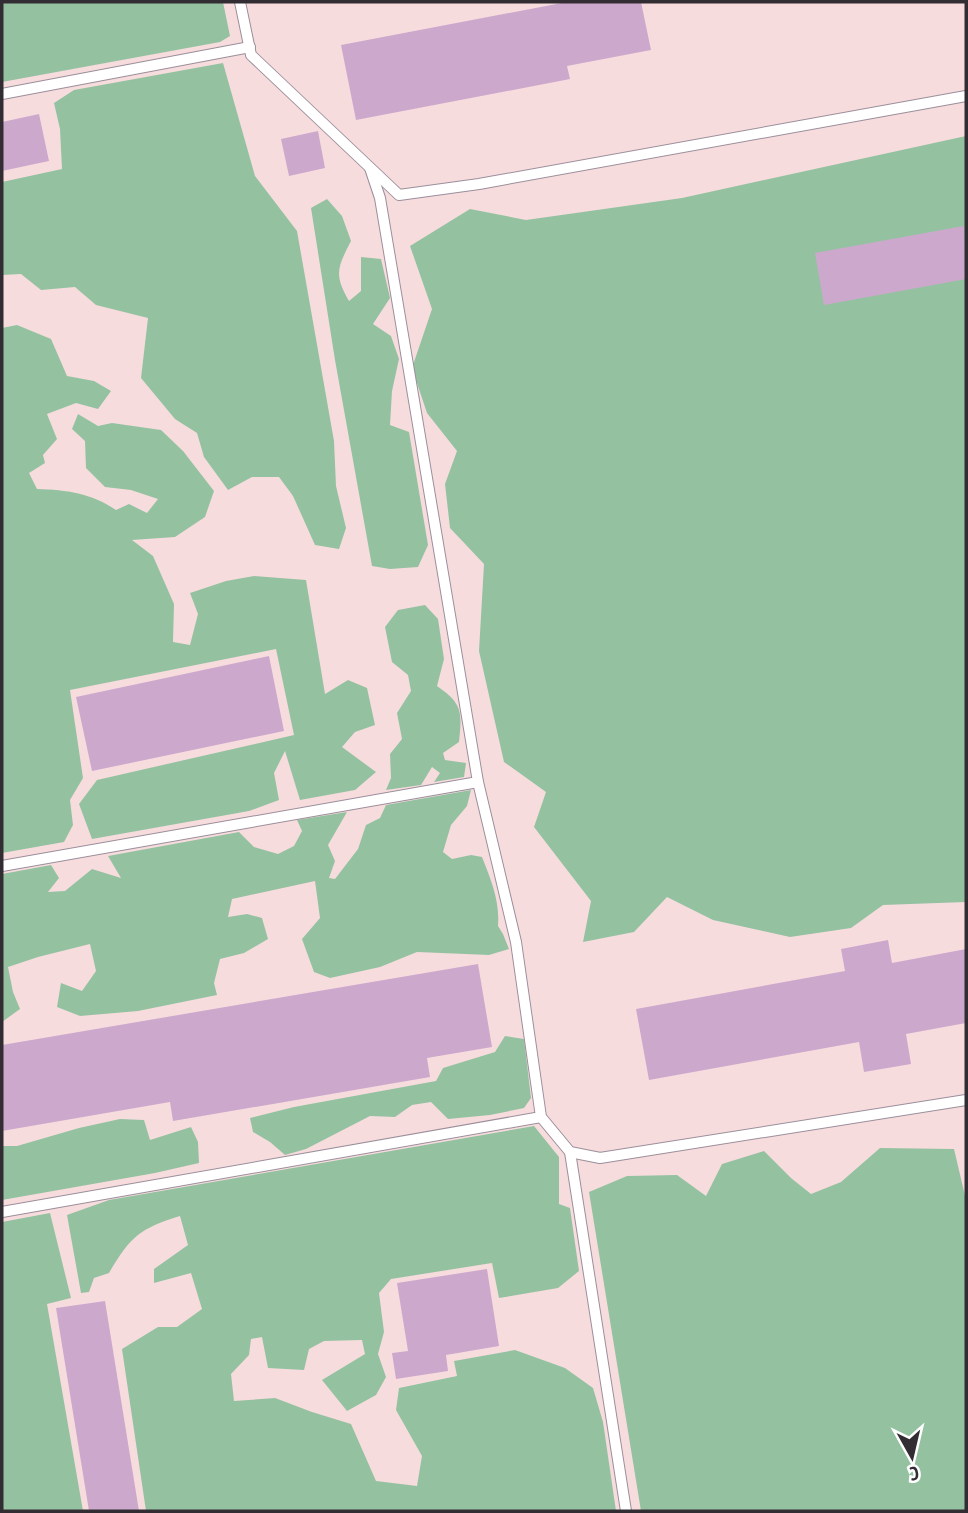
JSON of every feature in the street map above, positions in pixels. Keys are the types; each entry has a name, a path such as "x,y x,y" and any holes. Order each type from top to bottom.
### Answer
{"lane":[{"path":"240,2 251,55 399,195 479,184 966,96"},
{"path":"2,94 250,47"},
{"path":"370,168 382,211 478,782 516,942 541,1117 570,1152 626,1511"},
{"path":"2,866 478,782"},
{"path":"570,1152 600,1158 966,1100"},
{"path":"2,1212 541,1117"}],"shaded area":[{"path":"2,2 966,2 966,1511 2,1511"}],"green space":[{"path":"2,2 223,2 230,36 220,42 2,82"},
{"path":"223,63 255,176 297,231 334,441 336,486 346,528 339,549 315,545 293,496 279,477 252,477 228,490 204,457 197,433 175,419 141,378 148,318 96,305 75,287 41,290 21,274 2,275 2,182 62,169 60,129 54,103 74,90"},
{"path":"966,136 966,902 883,905 851,928 790,937 713,920 667,897 634,932 583,942 591,901 534,827 546,792 504,762 479,651 484,564 450,528 445,484 457,451 427,413 412,368 432,309 410,246 470,209 526,220 682,198"},
{"path":"327,199 342,216 351,241 339,271 341,284 349,301 361,291 361,257 381,259 390,298 373,324 391,336 399,359 392,391 390,425 409,432 428,545 418,567 390,569 372,566 311,208"},
{"path":"17,325 51,339 67,376 94,381 111,391 98,409 76,403 47,414 57,439 43,455 45,463 29,473 37,489 78,494 116,510 129,504 147,513 158,499 131,490 105,487 86,468 85,441 72,429 78,414 98,426 112,423 161,430 183,451 214,491 205,517 175,537 132,540 153,556 174,604 173,642 190,645 198,614 190,593 226,581 254,576 306,580 325,694 348,680 367,688 375,725 355,732 342,747 376,772 355,790 300,800 285,751 274,773 279,800 249,811 92,839 79,804 97,780 294,735 276,649 70,690 83,778 70,800 73,825 64,842 2,853 2,328"},
{"path":"425,605 438,619 444,659 437,686 452,698 460,716 459,742 443,753 445,760 466,763 464,777 434,782 440,773 432,767 421,785 386,790 391,778 390,754 402,739 397,713 411,691 408,675 392,662 385,627 398,610"},
{"path":"471,790 467,806 451,825 443,852 452,859 471,855 482,857 496,899 498,926 509,949 489,955 417,952 380,967 330,978 314,972 302,939 320,918 315,881 232,899 228,917 247,914 262,918 268,939 244,953 220,959 214,983 217,995 138,1011 80,1016 57,1007 61,983 82,991 96,971 90,944 8,967 20,1009 2,1022 2,874 51,865 59,878 48,892 65,891 92,869 121,878 108,856 239,832 254,847 278,854 294,846 302,831 297,820 347,812 328,845 335,861 329,878 335,879 358,849 366,825 380,818 386,805"},
{"path":"505,1036 524,1039 531,1098 524,1108 448,1119 431,1102 412,1105 395,1117 370,1116 306,1149 285,1155 253,1132 250,1118 294,1107 436,1081 443,1068 495,1052"},
{"path":"120,1119 144,1120 150,1140 191,1127 198,1142 199,1163 2,1200 2,1146 17,1146"},
{"path":"534,1126 559,1157 559,1204 570,1208 579,1271 558,1288 499,1298 492,1263 391,1279 379,1293 384,1332 378,1354 386,1377 376,1395 347,1411 322,1380 365,1354 362,1340 324,1341 309,1349 304,1370 268,1368 262,1337 251,1339 249,1355 231,1374 234,1401 275,1398 351,1424 376,1481 417,1486 422,1456 396,1410 399,1388 457,1376 454,1361 515,1350 565,1368 593,1388 603,1422 616,1511 146,1511 122,1349 158,1327 177,1327 202,1309 191,1273 154,1283 154,1269 188,1245 180,1216 155,1225 130,1242 109,1273 94,1278 89,1292 81,1293 67,1215 109,1200"},
{"path":"880,1148 954,1149 966,1200 966,1511 641,1511 589,1192 627,1176 677,1175 706,1196 722,1164 764,1151 811,1194 841,1182"},
{"path":"50,1213 71,1298 47,1304 83,1511 2,1511 2,1222"}],"building":[{"path":"567,2 641,2 651,50 567,66 570,79 356,120 341,45"},
{"path":"39,114 49,161 2,171 2,122"},
{"path":"318,131 325,168 289,176 281,139"},
{"path":"964,226 966,279 824,305 815,253"},
{"path":"269,656 284,731 92,771 76,697"},
{"path":"888,940 892,963 966,949 966,1023 906,1034 911,1064 864,1072 859,1042 649,1080 636,1009 845,971 841,949"},
{"path":"478,964 492,1047 427,1058 430,1077 173,1121 170,1102 2,1131 2,1045"},
{"path":"487,1269 499,1346 446,1355 448,1371 396,1379 392,1353 408,1351 397,1283"},
{"path":"105,1301 139,1511 89,1511 56,1308"}]}
